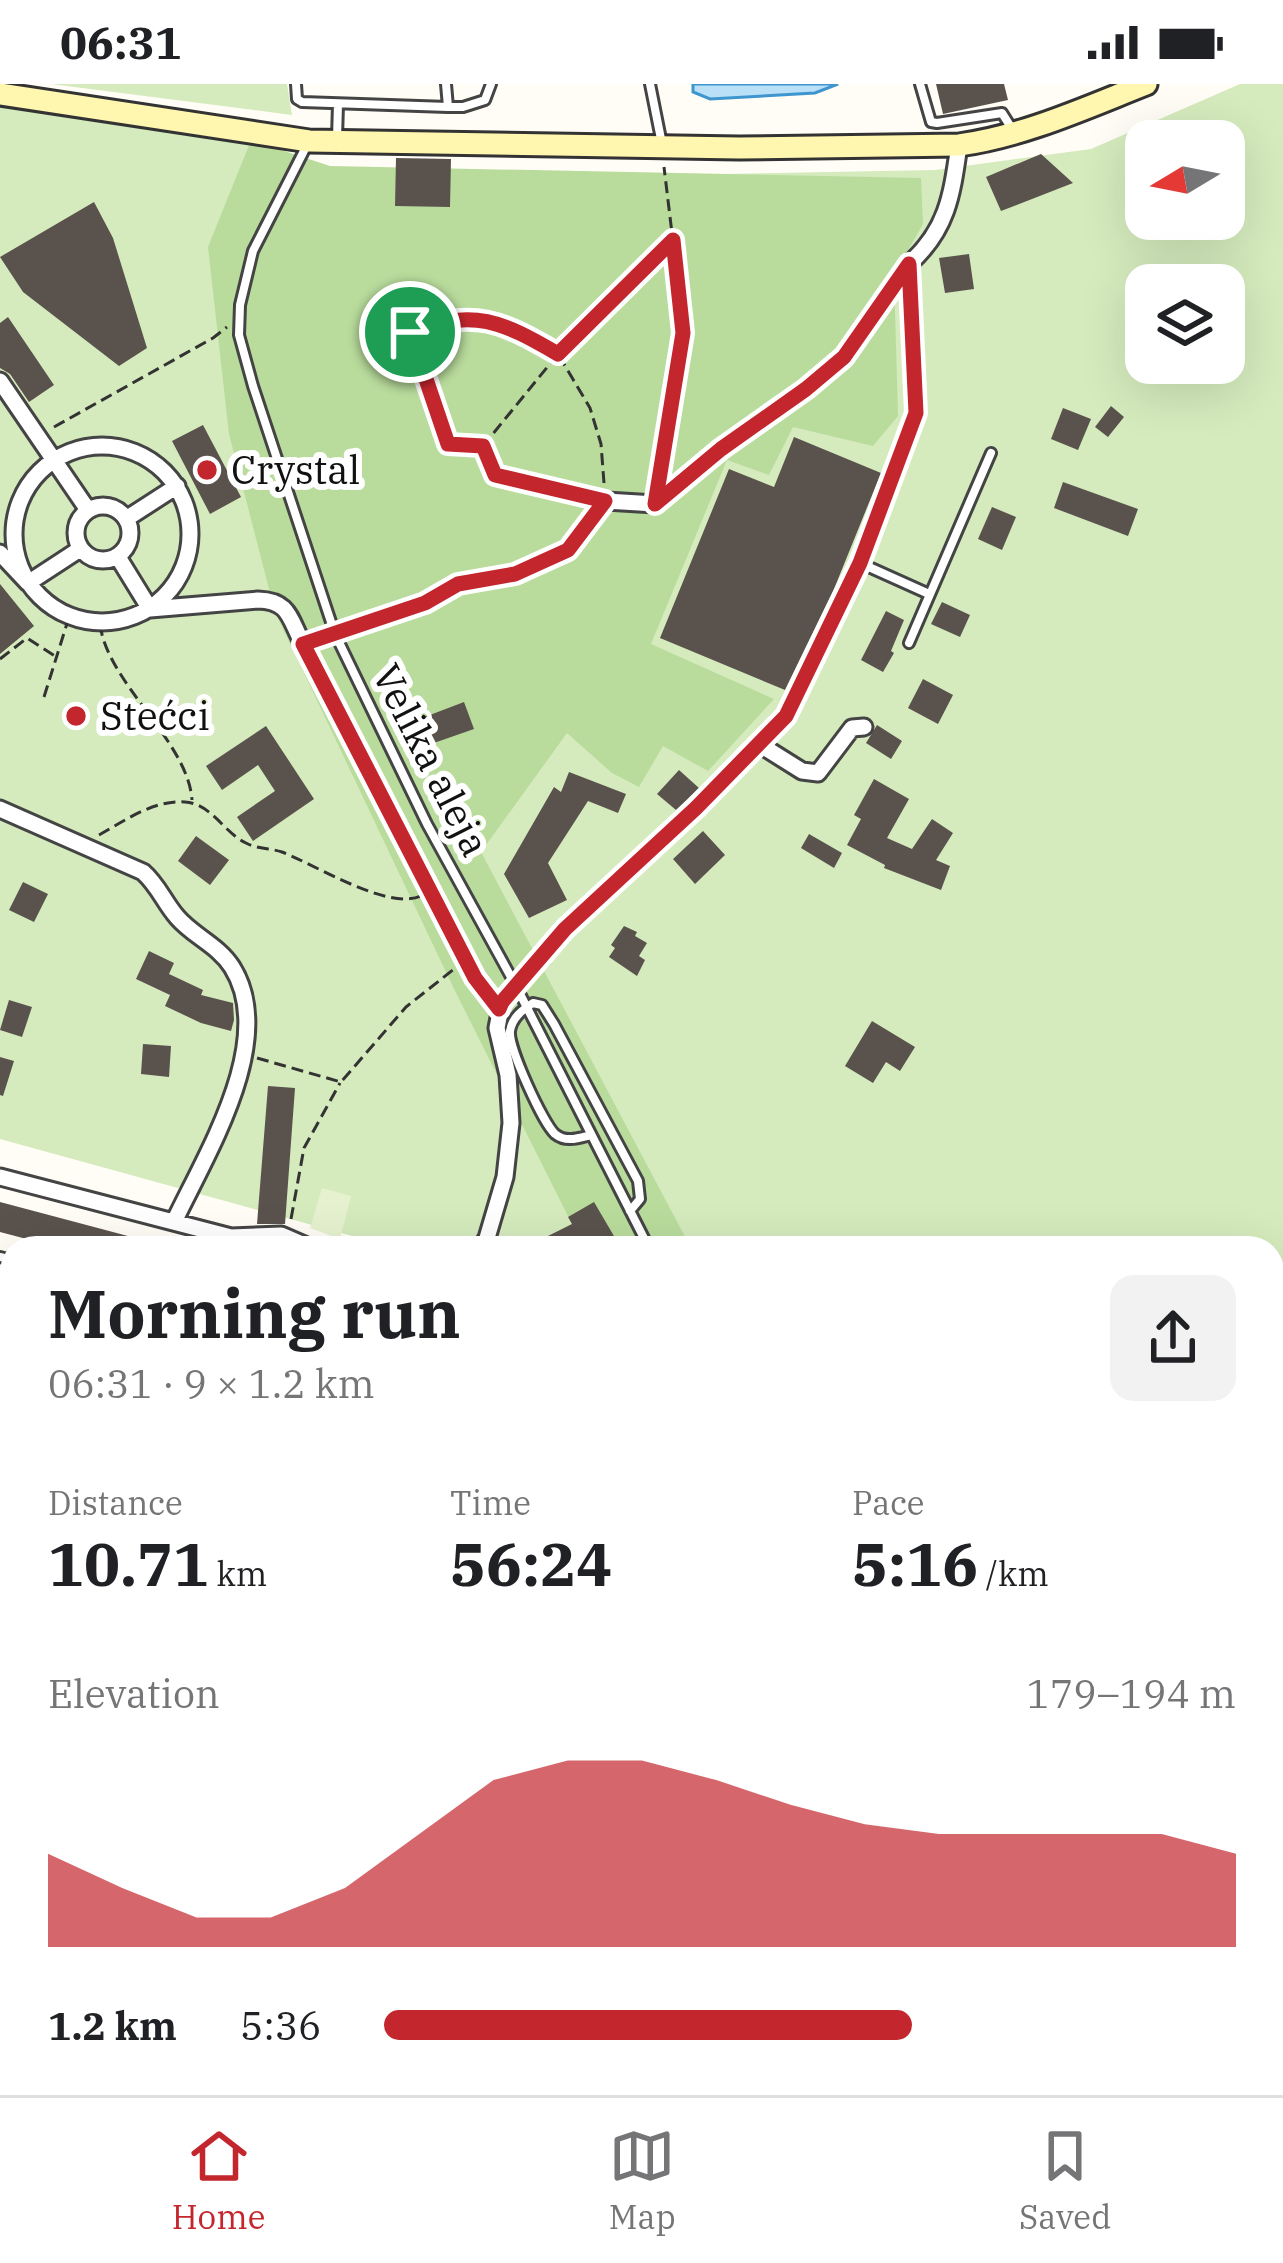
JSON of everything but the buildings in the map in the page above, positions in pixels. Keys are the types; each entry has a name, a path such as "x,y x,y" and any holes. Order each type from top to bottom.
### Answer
{"street":[{"path":"0,94 309,141 761,148 959,145 1015,133 1145,84"},
{"path":"150,609 275,601 283,605 303,644 425,603 458,584 515,574 568,550 605,501 655,504 844,357 941,225 959,145"},
{"path":"488,1236 505,1177 511,1123 508,1075 496,1028 499,1009 565,929 696,808 786,716 860,563 916,413 909,264"},
{"path":"0,382 88,510"},
{"path":"0,553 28,584 47,604 69,617 100,624 127,620 150,609 172,589 185,566 190,548 188,511 177,486 152,460 123,448 97,445 54,459 33,478 14,520 14,550 28,584"},
{"path":"126,519 177,486"},
{"path":"105,506 126,519 130,535 118,556 94,560 80,549 77,524 88,510 105,506"},
{"path":"28,584 80,549"},
{"path":"118,556 150,609"},
{"path":"759,744 802,771 818,773 851,728 864,727"},
{"path":"0,809 143,872 180,921 221,952 235,971 245,998 245,1050 230,1101 174,1222"},
{"path":"0,1178 213,1236"}],"lane":[{"path":"296,84 298,101 448,107 485,100 491,84"},
{"path":"446,84 448,107"},
{"path":"650,84 662,146"},
{"path":"920,84 931,122 1002,113 1015,133"},
{"path":"337,142 338,104"},
{"name":"Velika aleja","path":"309,141 253,250 238,313 253,386 335,634 427,824 516,986 643,1236"},
{"path":"909,643 992,453"},
{"path":"860,563 929,594"},
{"path":"303,644 475,978 499,1009"},
{"path":"591,1135 568,1140 553,1132 538,1105 509,1035 515,1017 526,1006 542,1005 638,1181 640,1199 630,1211"}],"path":[{"path":"655,504 683,333 662,146"},
{"path":"483,446 558,354 673,240"},
{"path":"36,436 213,338 238,313"},
{"path":"442,319 476,320 513,328 558,354 590,408 601,444 605,501 495,475 483,446 448,444 410,332 442,319"},
{"path":"44,697 69,617"},
{"path":"100,624 107,650 186,775 192,802"},
{"path":"0,659 27,638 55,656"},
{"path":"82,845 153,806 192,802 242,841 387,897 415,900 430,891"},
{"path":"288,1236 304,1148 341,1082 406,1007 466,960"},
{"path":"245,1050 257,1059 341,1082"}],"green space":[{"path":"51,84 287,84 292,115"},
{"path":"1240,84 1283,84 1283,1236 352,1236 0,1139 0,102 251,140 240,168 349,181 935,170 1091,149 1125,134 1125,240 1245,240 1245,120 1157,120"},
{"path":"251,140 330,166 921,178 923,224 894,275 898,416 873,446 793,427 769,475 727,460 651,644 774,699 708,771 663,746 639,787 612,773 567,733 481,852 685,1236 578,1236 455,991 275,612 229,434 208,247"},
{"path":"322,1188 351,1196 341,1236 310,1228"}],"water":[{"path":"693,84 838,84 815,93 710,99 693,92"}],"place":[{"name":"Crystal","path":"207,470"},
{"name":"Stećci","path":"76,716"}],"route":[{"path":"673,240 683,333 655,504 844,357 909,264 916,413 860,563 786,716 696,808 565,929 499,1009 475,978 303,644 425,603 458,584 515,574 568,550 605,501 495,475 483,446 448,444 410,332 442,319 476,320 513,328 558,354 673,240"}]}
